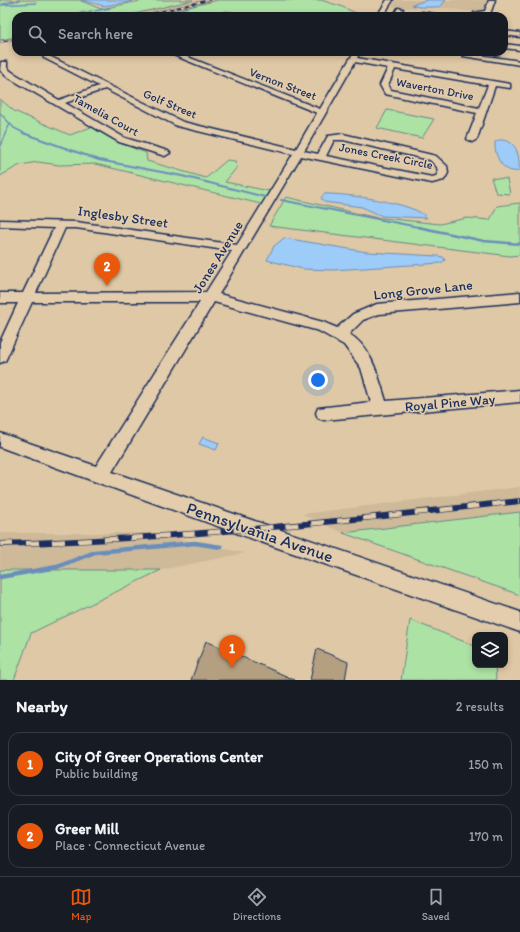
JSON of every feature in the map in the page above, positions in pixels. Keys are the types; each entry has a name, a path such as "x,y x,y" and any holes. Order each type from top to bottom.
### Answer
{"street":[{"path":"382,12 390,0"},
{"path":"488,12 492,0"},
{"path":"508,33 520,34"},
{"path":"508,46 520,48"},
{"name":"Golf Street","path":"46,56 104,87 180,124 220,135 299,152"},
{"name":"Vernon Street","path":"178,56 322,112"},
{"path":"355,56 392,67 507,86"},
{"name":"Jones Avenue","path":"100,476 241,249 355,56"},
{"path":"477,56 520,63"},
{"name":"Tamelia Court","path":"4,64 3,69 9,74 122,140 165,153"},
{"name":"Waverton Drive","path":"392,67 384,85 388,92 482,111"},
{"path":"472,139 492,84"},
{"path":"59,103 104,87"},
{"name":"Jones Creek Circle","path":"299,152 432,180 440,178 443,173 442,166 433,158 343,137 331,138 321,156"},
{"name":"Inglesby Street","path":"0,223 61,224 106,229 241,249"},
{"path":"0,357 61,224"},
{"path":"0,298 211,297 323,327 349,342 368,366 381,409"},
{"name":"Long Grove Lane","path":"338,336 358,317 376,309 520,297"},
{"name":"Royal Pine Way","path":"324,413 520,396"},
{"name":"Pennsylvania Avenue","path":"0,440 520,622"}],"shaded area":[{"path":"193,0 218,0 168,12 143,12"},
{"path":"396,0 487,0 483,12 445,8 392,7"},
{"path":"520,487 520,512 343,533 302,514"},
{"path":"0,533 152,533 245,553 161,570 0,570"}],"green space":[{"path":"0,0 79,0 101,9 145,0 193,0 143,12 12,12 12,38 0,40"},
{"path":"218,0 321,0 354,12 227,11 168,12"},
{"path":"0,99 14,111 70,135 91,127 117,142 146,153 147,161 206,178 227,160 235,161 237,167 225,182 269,191 265,205 95,164 59,165 38,162 20,165 0,176"},
{"path":"387,110 434,119 422,138 377,128"},
{"path":"491,178 507,179 510,194 496,193"},
{"path":"286,197 373,217 440,224 467,218 490,220 497,206 520,203 520,255 510,256 269,226"},
{"path":"520,512 520,595 343,533"},
{"path":"0,570 161,570 31,633 14,680 0,680"},
{"path":"410,620 472,645 472,668 495,668 496,680 401,680"}],"water":[{"path":"81,0 126,0 133,1 104,6"},
{"path":"427,0 446,0 440,7 419,7 412,5"},
{"path":"505,140 514,145 518,154 519,171 508,170 501,163 495,147 495,142"},
{"path":"324,194 346,195 378,200 409,208 427,218 382,216 362,207 324,202 321,198"},
{"path":"284,238 367,252 437,256 443,257 445,260 441,263 333,270 303,269 267,260 274,246"},
{"path":"203,437 219,443 216,450 199,444"}],"building":[{"path":"206,641 295,680 191,680"},
{"path":"317,649 348,662 345,680 310,680"}],"waterway":[{"path":"3,4 15,1"},
{"path":"0,5 36,3"},
{"path":"95,11 110,8"},
{"path":"86,12 92,11"},
{"path":"0,113 14,128 26,134"},
{"path":"5,134 10,124"},
{"path":"0,147 6,133"},
{"path":"23,133 99,160 182,176 265,197"},
{"path":"281,200 419,227"},
{"path":"419,227 423,228"},
{"path":"419,227 484,241 520,244"},
{"path":"0,577 57,567 95,552 195,543 221,547"}],"railway":[{"path":"159,12 209,0"},
{"path":"0,42 12,40"},
{"path":"0,544 65,542 260,528 520,501"}],"place":[{"name":"Greer Mill","path":"107,286"},
{"name":"City Of Greer Operations Center","path":"232,668"}]}
